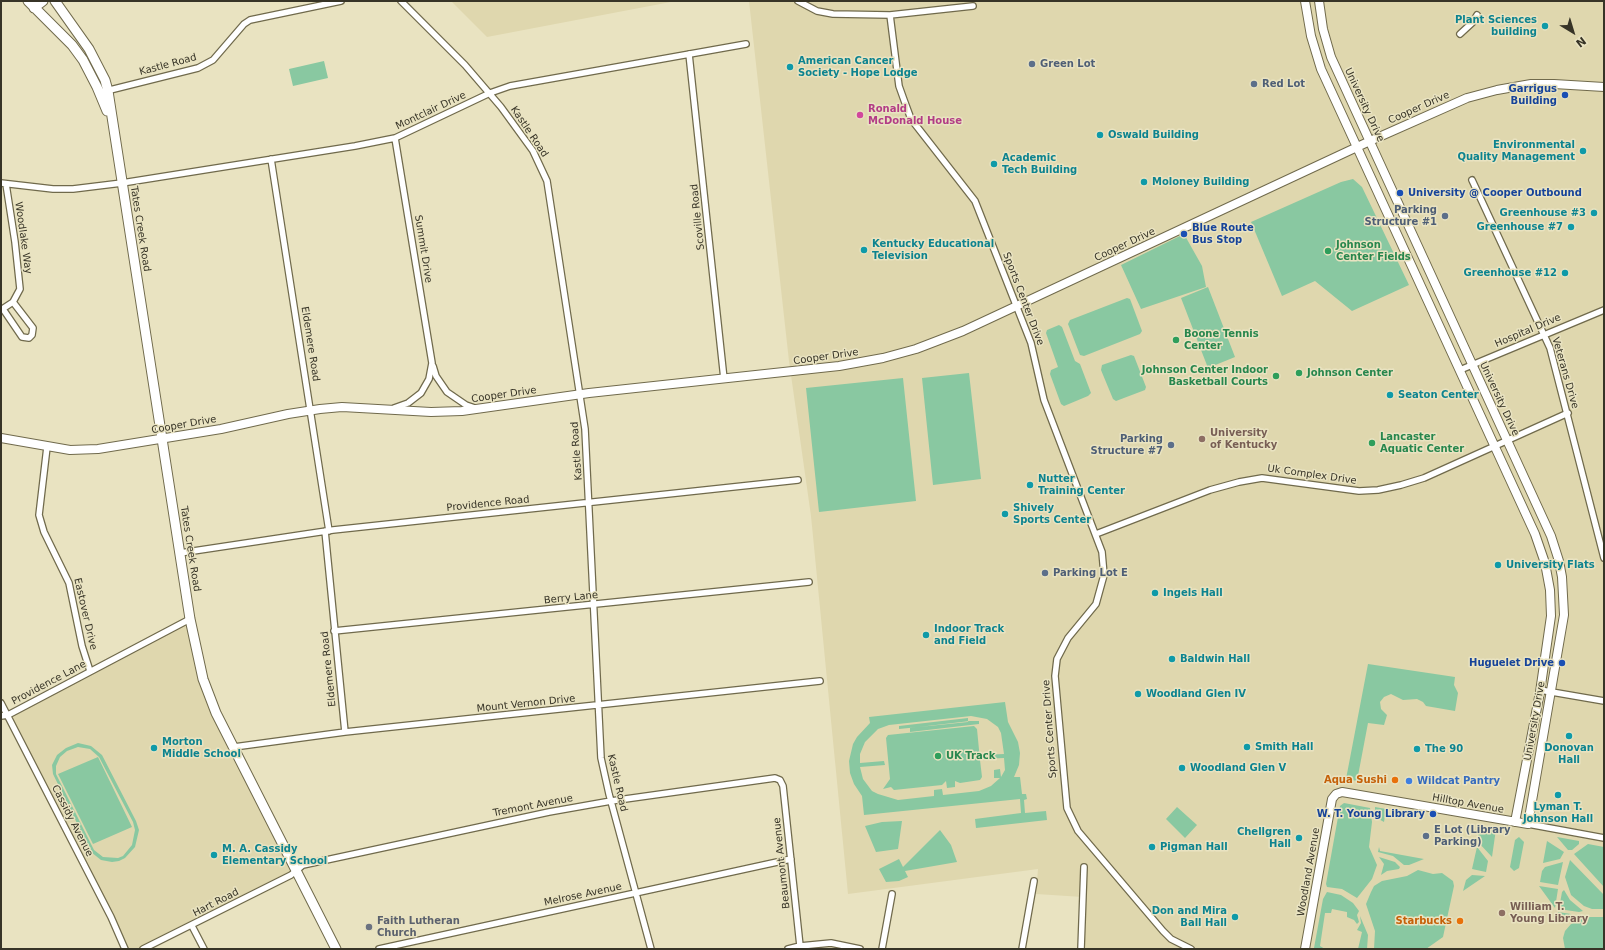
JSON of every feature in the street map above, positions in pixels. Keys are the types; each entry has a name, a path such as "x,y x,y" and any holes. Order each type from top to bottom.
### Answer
{"main road":[{"name":"Tates Creek Road","path":"28,1 72,45 104,92 112,123 122,183 190,619 203,679 210,701 336,949"},
{"path":"34,8 43,1"},
{"name":"Tates Creek Road","path":"55,1 88,49 105,80 104,92"}],"street":[{"name":"Kastle Road","path":"104,92 198,68 213,60 244,24 250,20 341,1"},
{"name":"Kastle Road","path":"401,1 465,65 490,93 527,142 540,164 547,181 581,394 585,429 590,503 601,758 611,801 651,949"},
{"path":"798,1 817,11 827,13 890,15 973,6"},
{"name":"University Drive","path":"1305,1 1311,36 1318,59 1356,147 1460,370 1540,547 1550,590 1550,616 1540,690 1515,822"},
{"name":"University Drive","path":"1319,1 1323,29 1331,57 1507,440 1550,536 1559,561 1562,577 1564,615 1528,824"},
{"name":"Sports Center Drive","path":"890,15 899,86 911,119 975,201 1031,343 1044,400 1102,552 1104,575 1096,604 1065,643 1057,659 1055,676 1067,808 1078,831 1158,926 1171,939 1191,949"},
{"path":"1460,34 1473,22 1476,15"},
{"name":"Montclair Drive","path":"3,184 62,190 122,183 355,146 395,138 490,93 527,82 746,44"},
{"name":"Scoville Road","path":"689,54 724,379"},
{"name":"Cooper Drive","path":"1,438 70,450 98,449 234,426 311,410 342,407 445,412 479,409 581,394 839,366 883,358 933,343 1016,306 1447,106 1497,90 1531,84 1604,86"},
{"name":"Summit Drive","path":"395,138 432,363 436,376 446,392 466,405 479,409"},
{"name":"Eldemere Road","path":"271,160 311,410 327,531 334,631 344,732"},
{"name":"Veterans Drive","path":"1472,180 1550,348 1568,413 1604,558"},
{"name":"Woodlake Way","path":"3,184 20,280 20,289 13,302"},
{"path":"13,302 33,328 32,336 29,338 22,336 2,310 13,302"},
{"name":"Hospital Drive","path":"1460,370 1604,310"},
{"name":"Summit Drive","path":"390,409 408,403 421,393 429,379 432,363"},
{"name":"Uk Complex Drive","path":"1096,534 1210,490 1239,482 1272,478 1341,489 1378,490 1401,485 1424,478 1494,445 1568,413"},
{"name":"Eastover Drive","path":"47,447 39,515 44,532 70,583 82,646 90,671"},
{"name":"Providence Road","path":"180,553 327,531 798,480"},
{"name":"Berry Lane","path":"334,631 809,582"},
{"name":"Providence Lane","path":"1,716 8,715 190,619"},
{"name":"Mount Vernon Drive","path":"234,747 344,732 820,682"},
{"path":"1540,690 1604,701"},
{"name":"Cassidy Avenue","path":"1,703 111,917 125,949"},
{"name":"Tremont Avenue","path":"296,871 303,865 549,812 611,801 771,778 779,779"},
{"name":"Beaumont Avenue","path":"779,779 783,786 800,946"},
{"name":"Hilltop Avenue","path":"1332,799 1336,794 1342,792 1604,838"},
{"name":"Woodland Avenue","path":"1305,949 1332,799"},
{"name":"Melrose Avenue","path":"378,949 791,860"},
{"path":"1081,949 1084,868"},
{"name":"Hart Road","path":"143,949 192,926 296,871"},
{"path":"1022,949 1034,881"},
{"path":"882,949 892,894"},
{"path":"192,926 204,949"},
{"path":"788,949 800,946 837,944 860,949"}],"shaded area":[{"path":"451,1 676,1 487,37"},
{"name":"University of Kentucky","path":"749,1 1604,1 1604,949 1081,949 1083,897 1036,894 1038,869 848,894 811,516 789,361"},
{"path":"190,619 203,679 296,871 143,949 125,949 8,715"}],"green space":[{"path":"324,61 328,78 293,86 289,69"},
{"name":"Johnson Center Fields","path":"1353,179 1362,187 1409,285 1352,311 1315,281 1282,296 1251,222 1341,182"},
{"path":"1184,234 1202,266 1206,287 1141,309 1121,265"},
{"path":"1208,287 1235,357 1208,368 1181,298"},
{"path":"1127,298 1130,299 1142,331 1140,334 1084,356 1080,355 1068,324 1070,320"},
{"path":"1059,325 1062,327 1075,361 1080,364 1091,393 1088,396 1064,406 1061,404 1050,374 1051,370 1058,367 1046,333 1047,330"},
{"path":"1131,355 1134,356 1146,387 1145,390 1116,401 1113,399 1101,370 1102,365"},
{"path":"969,373 981,479 933,485 922,378"},
{"path":"903,378 916,501 819,512 806,388"},
{"path":"1368,664 1455,677 1454,685 1458,693 1455,711 1426,706 1423,702 1417,699 1403,700 1391,694 1384,697 1380,702 1381,709 1387,715 1384,725 1368,723 1357,781 1346,779"},
{"path":"1005,702 1008,722 1018,742 1020,753 1019,765 1014,777 1020,777 1022,794 1026,794 1027,799 1024,800 1025,813 1046,811 1047,820 976,828 975,819 1021,813 1020,799 864,815 862,796 854,784 850,773 849,761 853,744 857,737 870,723 869,717","holes":["971,716 987,719 998,727 1001,733 1004,754 982,755 982,759 1004,758 1005,770 1001,777 1000,769 994,770 994,778 1000,778 991,786 979,791 943,795 942,789 934,790 934,796 898,800 872,791 863,779 860,767 885,765 884,761 860,763 860,754 865,742 878,729 889,725"]},
{"path":"968,718 968,722 899,729 899,726"},
{"path":"979,721 979,724 910,732 910,728"},
{"path":"974,726 977,729 982,777 980,780 960,783 955,781 955,787 947,788 946,781 942,785 894,790 891,787 883,789 890,779 886,738 888,735"},
{"path":"78,743 91,746 102,755 136,821 139,830 135,847 125,858 112,862 101,860 91,852 53,774 52,765 57,755 66,748","holes":["78,747 90,749 99,757 133,822 135,830 132,845 123,856 118,858 103,857 94,850 56,774 56,766 60,757 67,751"]},
{"path":"98,757 132,827 93,844 58,774"},
{"path":"1344,803 1370,808 1372,822 1369,847 1377,865 1372,879 1357,898 1342,889 1327,887 1326,884 1340,806"},
{"path":"1177,807 1197,825 1185,838 1166,819"},
{"path":"1375,807 1386,809 1384,822 1377,818"},
{"path":"902,821 898,849 876,852 865,826 882,822"},
{"path":"1479,826 1496,829 1492,857 1478,842"},
{"path":"940,830 951,845 957,862 905,871 908,877 899,881 886,882 879,869 899,859 903,867"},
{"path":"1519,837 1524,842 1519,868 1514,871 1510,867 1515,840"},
{"path":"1557,837 1579,841 1579,844 1572,850 1568,850"},
{"path":"1547,841 1564,852 1560,859 1543,863"},
{"path":"1588,844 1604,847 1604,887 1574,854"},
{"path":"1379,847 1380,851 1424,859 1409,865 1404,865 1393,856 1378,852"},
{"path":"1477,847 1488,861 1486,872 1472,869"},
{"path":"1379,857 1395,862 1400,867 1399,869 1387,871 1381,875 1384,864"},
{"path":"1570,860 1604,895 1604,909 1592,909 1584,906 1571,895 1565,877"},
{"path":"1563,862 1558,885 1540,882 1542,871 1545,867"},
{"path":"1418,870 1433,874 1442,873 1453,881 1454,886 1443,937 1426,949 1374,949 1375,931 1366,904 1374,886 1382,881 1407,876"},
{"path":"1472,875 1485,876 1463,891 1466,880"},
{"path":"1539,886 1558,889 1555,908"},
{"path":"1564,890 1570,900 1583,911 1579,912 1559,909 1562,892"},
{"path":"1327,892 1341,895 1353,903 1359,911 1357,915 1359,922 1357,924 1354,920 1347,917 1347,912 1332,909 1331,913 1325,913 1320,946 1325,949 1314,948 1323,899"},
{"path":"1558,912 1571,914 1564,921 1557,920"},
{"path":"1360,916 1368,935 1367,949 1358,949 1362,932 1357,930 1361,923"},
{"path":"1586,917 1604,917 1604,949 1565,949 1563,938 1565,931 1571,924"}],"place":[{"name":"Plant Sciences building","path":"1545,26"},
{"name":"Green Lot","path":"1032,64"},
{"name":"American Cancer Society - Hope Lodge","path":"790,67"},
{"name":"Red Lot","path":"1254,84"},
{"name":"Garrigus Building","path":"1565,95"},
{"name":"Ronald McDonald House","path":"860,115"},
{"name":"Oswald Building","path":"1100,135"},
{"name":"Environmental Quality Management","path":"1583,151"},
{"name":"Academic Tech Building","path":"994,164"},
{"name":"Moloney Building","path":"1144,182"},
{"name":"University @ Cooper Outbound","path":"1400,193"},
{"name":"Greenhouse #3","path":"1594,213"},
{"name":"Parking Structure #1","path":"1445,216"},
{"name":"Greenhouse #7","path":"1571,227"},
{"name":"Blue Route Bus Stop","path":"1184,234"},
{"name":"Kentucky Educational Television","path":"864,250"},
{"name":"Johnson Center Fields","path":"1328,251"},
{"name":"Greenhouse #12","path":"1565,273"},
{"name":"Boone Tennis Center","path":"1176,340"},
{"name":"Johnson Center","path":"1299,373"},
{"name":"Johnson Center Indoor Basketball Courts","path":"1276,376"},
{"name":"Seaton Center","path":"1390,395"},
{"name":"University of Kentucky","path":"1202,439"},
{"name":"Lancaster Aquatic Center","path":"1372,443"},
{"name":"Parking Structure #7","path":"1171,445"},
{"name":"Nutter Training Center","path":"1030,485"},
{"name":"Shively Sports Center","path":"1005,514"},
{"name":"University Flats","path":"1498,565"},
{"name":"Parking Lot E","path":"1045,573"},
{"name":"Ingels Hall","path":"1155,593"},
{"name":"Indoor Track and Field","path":"926,635"},
{"name":"Baldwin Hall","path":"1172,659"},
{"name":"Huguelet Drive","path":"1562,663"},
{"name":"Woodland Glen IV","path":"1138,694"},
{"name":"Donovan Hall","path":"1569,736"},
{"name":"Smith Hall","path":"1247,747"},
{"name":"Morton Middle School","path":"154,748"},
{"name":"The 90","path":"1417,749"},
{"name":"UK Track","path":"938,756"},
{"name":"Woodland Glen V","path":"1182,768"},
{"name":"Aqua Sushi","path":"1395,780"},
{"name":"Wildcat Pantry","path":"1409,781"},
{"name":"Lyman T. Johnson Hall","path":"1558,795"},
{"name":"W. T. Young Library","path":"1433,814"},
{"name":"E Lot (Library Parking)","path":"1426,836"},
{"name":"Chellgren Hall","path":"1299,838"},
{"name":"Pigman Hall","path":"1152,847"},
{"name":"M. A. Cassidy Elementary School","path":"214,855"},
{"name":"William T. Young Library","path":"1502,913"},
{"name":"Don and Mira Ball Hall","path":"1235,917"},
{"name":"Starbucks","path":"1460,921"},
{"name":"Faith Lutheran Church","path":"369,927"}]}
